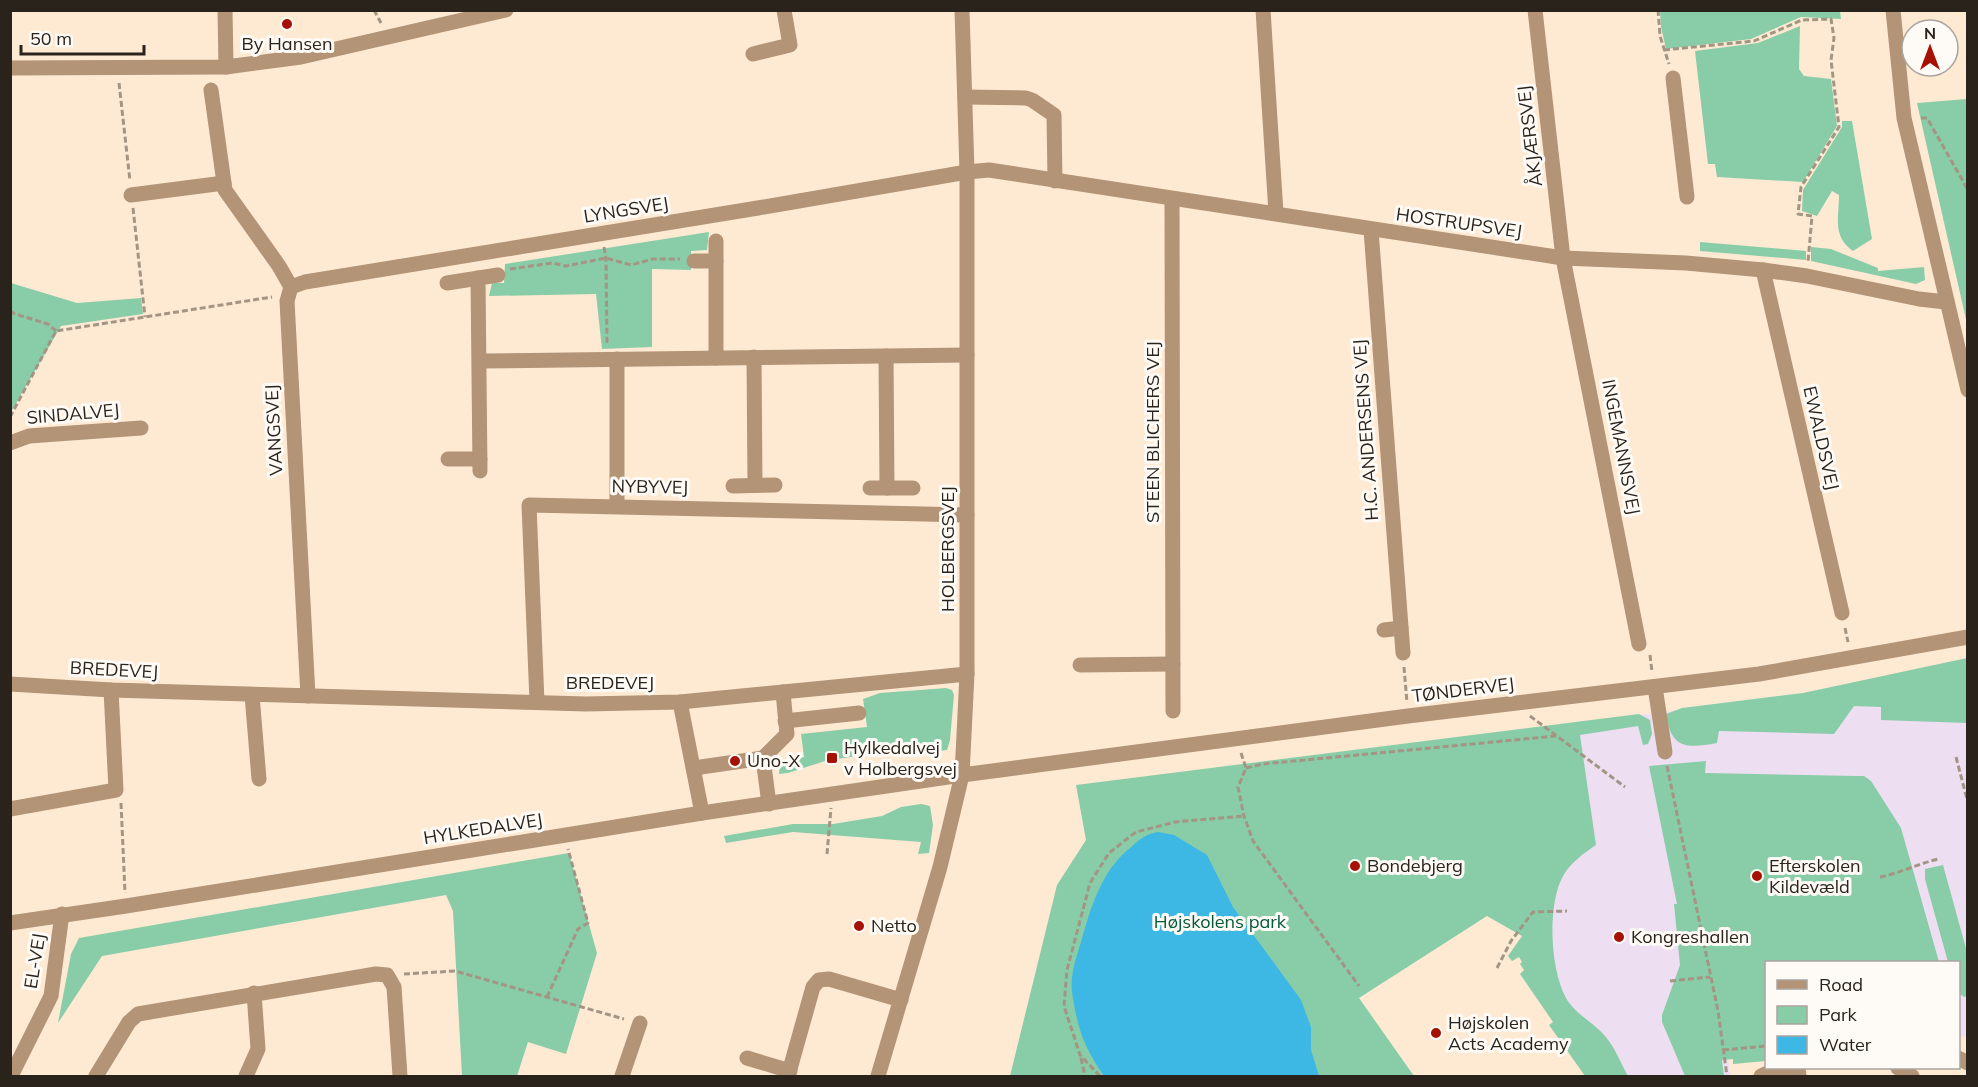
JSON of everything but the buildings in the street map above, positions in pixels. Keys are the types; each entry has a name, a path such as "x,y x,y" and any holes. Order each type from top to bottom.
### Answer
{"street":[{"path":"225,10 226,67"},
{"path":"10,68 226,67 302,57 506,10"},
{"path":"753,54 790,45 784,10"},
{"name":"HOLBERGSVEJ","path":"878,1077 940,867 962,775 967,674 968,355 967,172 962,10"},
{"path":"1263,10 1276,213"},
{"name":"ÅKJÆRSVEJ","path":"1535,10 1563,258"},
{"path":"1893,10 1904,118 1968,390"},
{"path":"1673,78 1687,196"},
{"path":"211,90 225,190 279,266 290,291"},
{"path":"965,97 1026,98 1054,115 1055,181"},
{"name":"HOSTRUPSVEJ","path":"967,172 990,170 1563,258 1686,263 1763,270 1946,302"},
{"name":"LYNGSVEJ","path":"290,291 305,282 967,172"},
{"path":"131,195 224,183"},
{"name":"STEEN BLICHERS VEJ","path":"1172,199 1173,711"},
{"name":"H.C. ANDERSENS VEJ","path":"1371,230 1402,653"},
{"path":"716,241 716,358"},
{"name":"INGEMANNSVEJ","path":"1563,258 1639,644"},
{"path":"694,261 716,261"},
{"name":"EWALDSVEJ","path":"1763,270 1842,614"},
{"path":"447,283 498,275"},
{"path":"448,459 480,465 478,278"},
{"name":"VANGSVEJ","path":"290,291 286,301 308,696"},
{"path":"480,361 968,355"},
{"path":"886,356 887,488"},
{"path":"754,357 755,485"},
{"path":"612,359 617,505"},
{"name":"SINDALVEJ","path":"10,443 29,436 141,428"},
{"path":"733,486 775,485"},
{"path":"870,488 913,488"},
{"name":"NYBYVEJ","path":"537,702 529,505 617,505 967,515"},
{"path":"1384,630 1401,628"},
{"name":"TØNDERVEJ","path":"962,775 1408,716 1786,670 1968,637"},
{"path":"1080,665 1173,664"},
{"name":"BREDEVEJ","path":"10,684 111,690 308,696 537,702 680,702 967,674"},
{"path":"1655,687 1665,752"},
{"path":"10,809 116,790 111,690"},
{"path":"693,768 762,758 787,734 783,692"},
{"path":"252,694 259,779"},
{"path":"680,702 702,813"},
{"path":"785,721 859,713"},
{"path":"762,758 769,804"},
{"name":"HYLKEDALVEJ","path":"10,923 702,813 962,775"},
{"name":"EL-VEJ","path":"11,1077 51,996 62,914"},
{"path":"96,1077 129,1022 138,1014 376,974 387,975 393,987 400,1077"},
{"path":"747,1059 789,1074 813,987 819,980 829,979 901,1000"},
{"path":"246,1077 258,1049 254,993"},
{"path":"622,1077 640,1023"},
{"path":"1761,1077 1767,1072 1784,1069"}],"path":[{"path":"1658,10 1660,36 1673,78"},
{"path":"1664,51 1754,41 1802,20 1831,19 1834,38 1831,60 1839,128 1801,187 1798,214 1812,216 1807,276"},
{"path":"1904,118 1927,118 1968,190"},
{"path":"601,234 606,258 612,359"},
{"path":"498,275 507,269 552,263 566,266 606,258 631,265 653,259 694,261"},
{"path":"56,331 290,291"},
{"path":"10,311 48,324 56,331"},
{"path":"10,417 56,331"},
{"path":"1405,679 1408,716"},
{"path":"1514,704 1625,787"},
{"path":"1246,768 1263,764 1556,735"},
{"path":"1236,738 1246,768 1238,787 1244,816 1253,841 1359,986"},
{"path":"1665,752 1718,1011 1727,1077"},
{"path":"1956,757 1968,803"},
{"path":"116,790 121,799 126,906"},
{"path":"826,854 832,794"},
{"path":"1085,1077 1064,1006 1067,970 1090,883 1109,854 1136,832 1175,822 1244,816"},
{"path":"547,997 579,928 588,923 565,836"},
{"path":"1880,877 1938,859"},
{"path":"1497,968 1511,941 1533,912 1567,911"},
{"path":"387,975 455,971 640,1023"},
{"path":"1670,981 1710,977"},
{"path":"1723,1050 1765,1047"},
{"path":"1080,1055 1100,1077"}],"shaded area":[{"name":"Efterskolen Kildevæld","path":"1967,676 1967,1036 1960,1037 1960,961 1765,961 1728,1055 1730,1076 1626,1076 1565,1005 1551,962 1557,725"}],"green space":[{"path":"1840,10 1841,19 1801,17 1751,39 1666,49 1660,11"},
{"path":"1800,26 1799,69 1804,76 1831,79 1837,126 1803,182 1717,177 1715,164 1708,164 1695,51 1758,43"},
{"path":"1968,99 1967,324 1917,103"},
{"path":"1842,121 1852,121 1872,239 1853,251 1846,245 1839,233 1839,195 1832,191 1817,216 1802,211 1803,190 1842,127"},
{"path":"709,232 707,250 691,251 691,270 652,269 652,347 602,349 596,294 489,296 492,283 504,283 505,264"},
{"path":"1700,242 1806,251 1806,260 1700,251"},
{"path":"1811,247 1831,249 1878,268 1878,271 1924,267 1925,280 1916,284 1811,261"},
{"path":"11,283 77,303 141,298 143,314 61,326 11,412"},
{"path":"1967,658 1967,723 1881,720 1881,707 1854,706 1834,734 1719,731 1717,743 1696,746 1681,744 1676,740 1668,725 1666,714 1682,708 1803,693"},
{"path":"946,688 952,690 954,695 947,750 910,755 863,755 825,761 779,774 780,762 804,757 801,734 867,727 863,699 880,693"},
{"name":"Højskolens park","path":"1639,714 1650,720 1652,734 1648,744 1643,745 1638,726 1580,735 1596,845 1574,862 1563,876 1554,903 1552,937 1557,971 1566,998 1574,1009 1609,1040 1628,1076 1585,1076 1549,1025 1553,1022 1520,974 1524,970 1519,957 1512,961 1508,956 1522,936 1487,916 1359,998 1414,1076 1010,1076 1057,885 1086,840 1076,785"},
{"path":"1706,761 1705,773 1864,776 1871,781 1901,828 1939,961 1765,961 1765,1061 1733,1064 1733,1059 1722,1060 1724,1076 1685,1076 1662,1022 1662,1015 1680,965 1674,904 1677,904 1649,766"},
{"path":"921,804 930,806 933,825 929,853 918,854 921,842 793,832 726,843 724,836 793,824 833,824 882,816 901,807"},
{"path":"569,853 597,953 566,1054 528,1042 517,1076 462,1076 453,911 446,895 102,956 58,1023 71,954 79,938"},
{"path":"1943,865 1967,952 1967,996 1964,997 1960,994 1960,961 1948,961 1925,879 1925,869"}],"water":[{"path":"1158,832 1174,835 1207,855 1233,907 1301,1000 1311,1027 1311,1050 1319,1076 1104,1076 1097,1066 1082,1037 1076,1016 1072,992 1075,960 1098,890 1112,867 1140,839"}],"place":[{"name":"By Hansen","path":"287,24"},
{"name":"Hylkedalvej v Holbergsvej","path":"832,758"},
{"name":"Uno-X","path":"735,761"},
{"name":"Bondebjerg","path":"1355,866"},
{"name":"Efterskolen Kildevæld","path":"1757,876"},
{"name":"Netto","path":"859,926"},
{"name":"Kongreshallen","path":"1619,937"},
{"name":"Højskolen Acts Academy","path":"1436,1033"}]}
